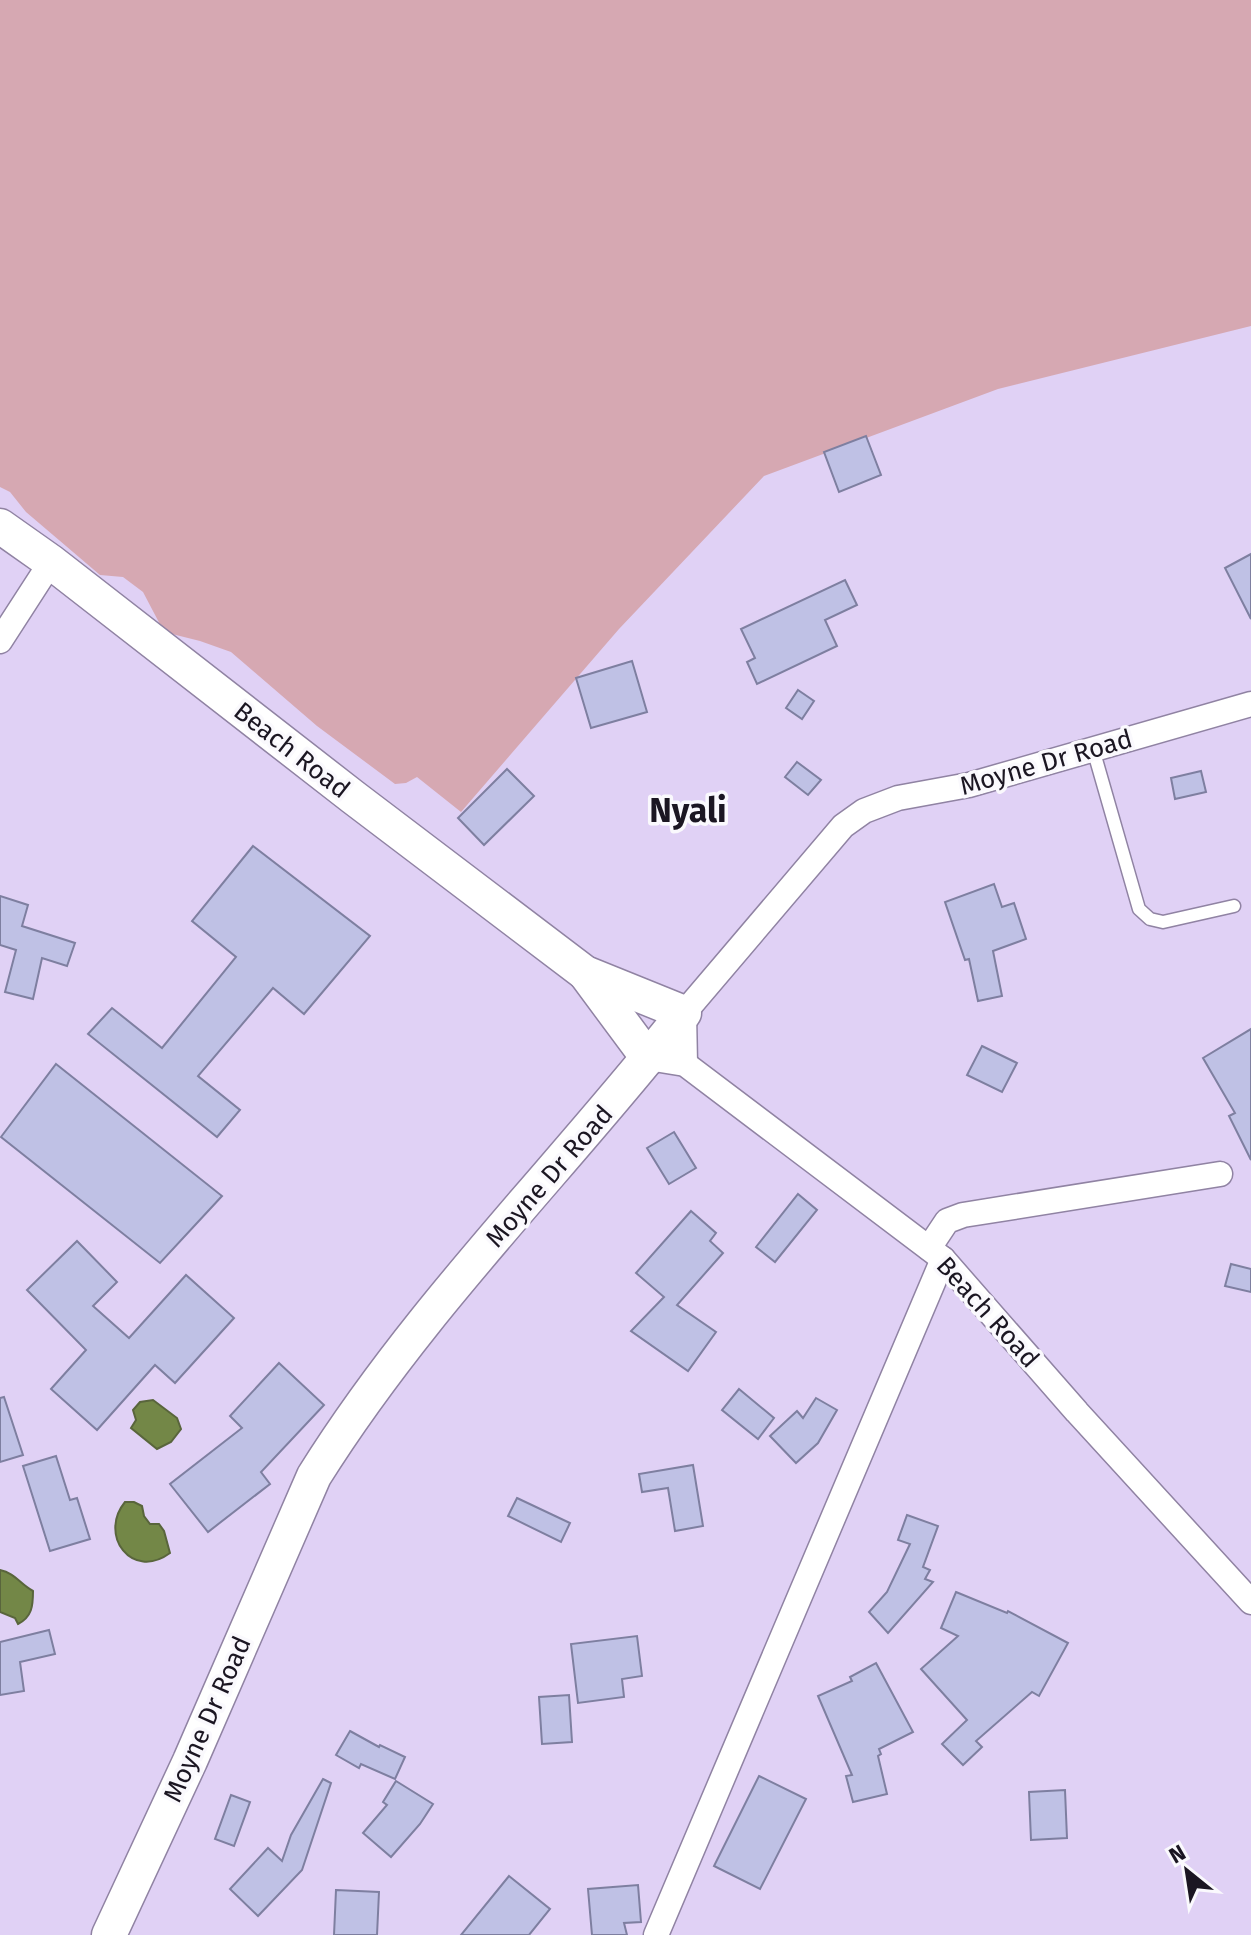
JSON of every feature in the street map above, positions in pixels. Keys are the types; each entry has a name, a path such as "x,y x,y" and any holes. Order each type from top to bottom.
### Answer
{"main road":[{"name":"Beach Road","path":"0,526 585,973 684,1013"},
{"name":"Beach Road","path":"585,973 648,1058"},
{"name":"Moyne Dr Road","path":"109,1935 190,1761 314,1476 365,1400 446,1297 615,1100 684,1013"},
{"path":"615,1100 619,1042 616,1015"}],"street":[{"path":"0,641 51,562"},
{"name":"Moyne Dr Road","path":"684,1013 843,826 864,811 898,798 969,785 1251,704"},
{"path":"684,1013 685,1064"},
{"name":"Beach Road","path":"648,1058 685,1064 936,1254 1251,1602"},
{"path":"656,1935 947,1221 963,1215 1220,1174"}],"lane":[{"path":"1093,749 1139,909 1150,919 1163,922 1234,906"}],"shaded area":[{"path":"0,0 1251,0 1251,326 998,389 764,476 619,629 461,812 417,777 395,784 317,726 231,652 164,632 143,592 123,577 100,575 26,512 10,492 0,487"},
{"path":"153,1400 177,1418 181,1429 171,1442 157,1449 131,1428 136,1420 133,1410 140,1402"},
{"path":"125,1502 142,1506 150,1524 159,1524 170,1553 156,1560 143,1561 132,1558 123,1550 115,1528"},
{"path":"0,1570 33,1591 31,1610 18,1624 15,1618 0,1612"}],"building":[{"path":"866,436 881,475 839,492 824,452"},
{"path":"1251,554 1251,619 1225,568"},
{"path":"845,580 857,605 825,620 837,646 757,684 747,662 755,658 741,629"},
{"path":"632,661 647,712 591,728 576,678"},
{"path":"798,690 814,701 802,719 786,708"},
{"path":"797,762 821,780 808,795 785,777"},
{"path":"507,769 534,796 484,845 458,818"},
{"path":"1201,771 1206,792 1175,799 1171,778"},
{"path":"253,846 370,936 304,1014 273,988 198,1076 240,1110 217,1137 88,1034 112,1008 162,1048 236,957 192,921"},
{"path":"994,884 1002,907 1014,903 1026,939 993,951 1002,996 978,1001 969,959 965,960 945,902"},
{"path":"0,896 28,905 22,926 75,943 67,966 42,958 33,999 5,992 16,950 0,945"},
{"path":"1251,1029 1251,1160 1229,1116 1235,1113 1203,1058"},
{"path":"982,1046 1017,1063 1002,1092 967,1075"},
{"path":"56,1064 222,1196 160,1263 1,1137"},
{"path":"674,1132 696,1168 669,1184 647,1148"},
{"path":"798,1194 817,1210 775,1262 756,1247"},
{"path":"691,1211 716,1233 710,1241 723,1253 677,1305 716,1332 688,1371 631,1331 664,1297 636,1273"},
{"path":"77,1241 117,1282 93,1306 129,1338 186,1275 234,1318 175,1383 155,1365 97,1430 51,1389 86,1350 27,1290"},
{"path":"1231,1264 1251,1269 1251,1292 1225,1286"},
{"path":"279,1363 324,1405 261,1472 270,1484 208,1532 170,1484 242,1428 230,1416"},
{"path":"739,1389 774,1418 758,1439 722,1410"},
{"path":"4,1397 23,1455 0,1462 0,1398"},
{"path":"816,1398 837,1410 818,1443 796,1463 770,1436 797,1411 803,1418"},
{"path":"56,1456 70,1500 77,1498 90,1539 50,1551 23,1466"},
{"path":"693,1465 703,1526 675,1531 668,1488 642,1492 639,1474"},
{"path":"517,1498 570,1523 561,1542 508,1516"},
{"path":"907,1515 938,1526 923,1567 930,1570 925,1579 933,1582 888,1633 869,1612 887,1592 910,1544 898,1540"},
{"path":"956,1592 1008,1611 1068,1643 1039,1696 1032,1692 976,1741 982,1747 963,1765 942,1744 967,1720 921,1669 958,1636 941,1628"},
{"path":"49,1630 55,1654 20,1662 24,1691 0,1695 0,1642"},
{"path":"637,1636 642,1676 622,1679 624,1697 578,1703 571,1644"},
{"path":"876,1663 913,1732 879,1749 887,1794 853,1802 846,1776 852,1775 818,1696 852,1681 850,1677"},
{"path":"569,1695 572,1742 542,1744 539,1697"},
{"path":"350,1731 405,1757 395,1779 361,1764 359,1768 336,1755"},
{"path":"759,1776 806,1799 760,1889 714,1866"},
{"path":"323,1779 331,1783 302,1870 258,1916 230,1889 268,1848 282,1861 291,1835"},
{"path":"396,1781 433,1804 391,1857 363,1833 387,1805 383,1802"},
{"path":"1065,1790 1067,1838 1031,1840 1029,1792"},
{"path":"231,1795 250,1802 234,1846 215,1839"},
{"path":"509,1876 550,1909 529,1935 461,1935"},
{"path":"638,1885 641,1922 624,1923 627,1935 592,1935 588,1889"},
{"path":"336,1890 379,1892 377,1935 334,1935"}],"district":[{"name":"Nyali","path":"688,810"}]}
